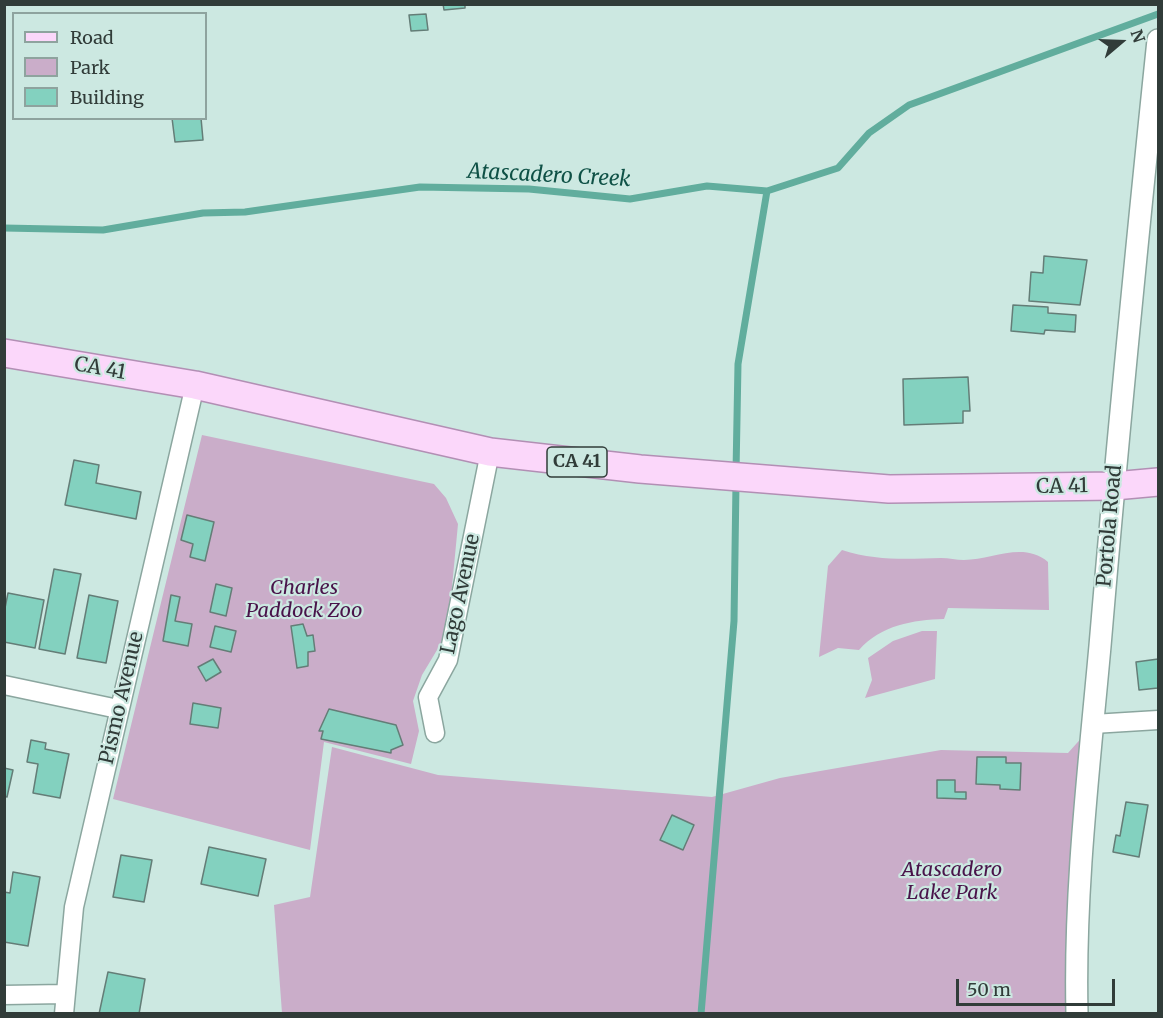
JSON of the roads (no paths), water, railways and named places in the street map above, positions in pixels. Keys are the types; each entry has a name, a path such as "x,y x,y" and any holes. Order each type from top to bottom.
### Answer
{"main road":[{"name":"CA 41","path":"4,353 195,385 490,452 640,469 889,489 1114,486 1158,482"}],"street":[{"name":"Portola Road","path":"1077,1014 1075,959 1093,724 1158,40"},
{"name":"Pismo Avenue","path":"64,1014 64,994 74,907 118,709 195,385"},
{"name":"Lago Avenue","path":"435,733 428,697 448,660 490,452"},
{"path":"4,685 118,709"},
{"path":"1093,724 1158,720"},
{"path":"4,995 64,994"}],"waterway":[{"name":"Atascadero Creek","path":"4,228 103,230 203,213 245,212 420,187 529,189 630,199 707,186 767,191 838,168 869,133 909,105 1158,14"},
{"path":"736,472 738,364 767,191"},
{"path":"701,1014 734,621 736,483"}],"park label":[{"name":"Charles Paddock Zoo","path":"304,600"},
{"name":"Atascadero Lake Park","path":"952,882"}]}
